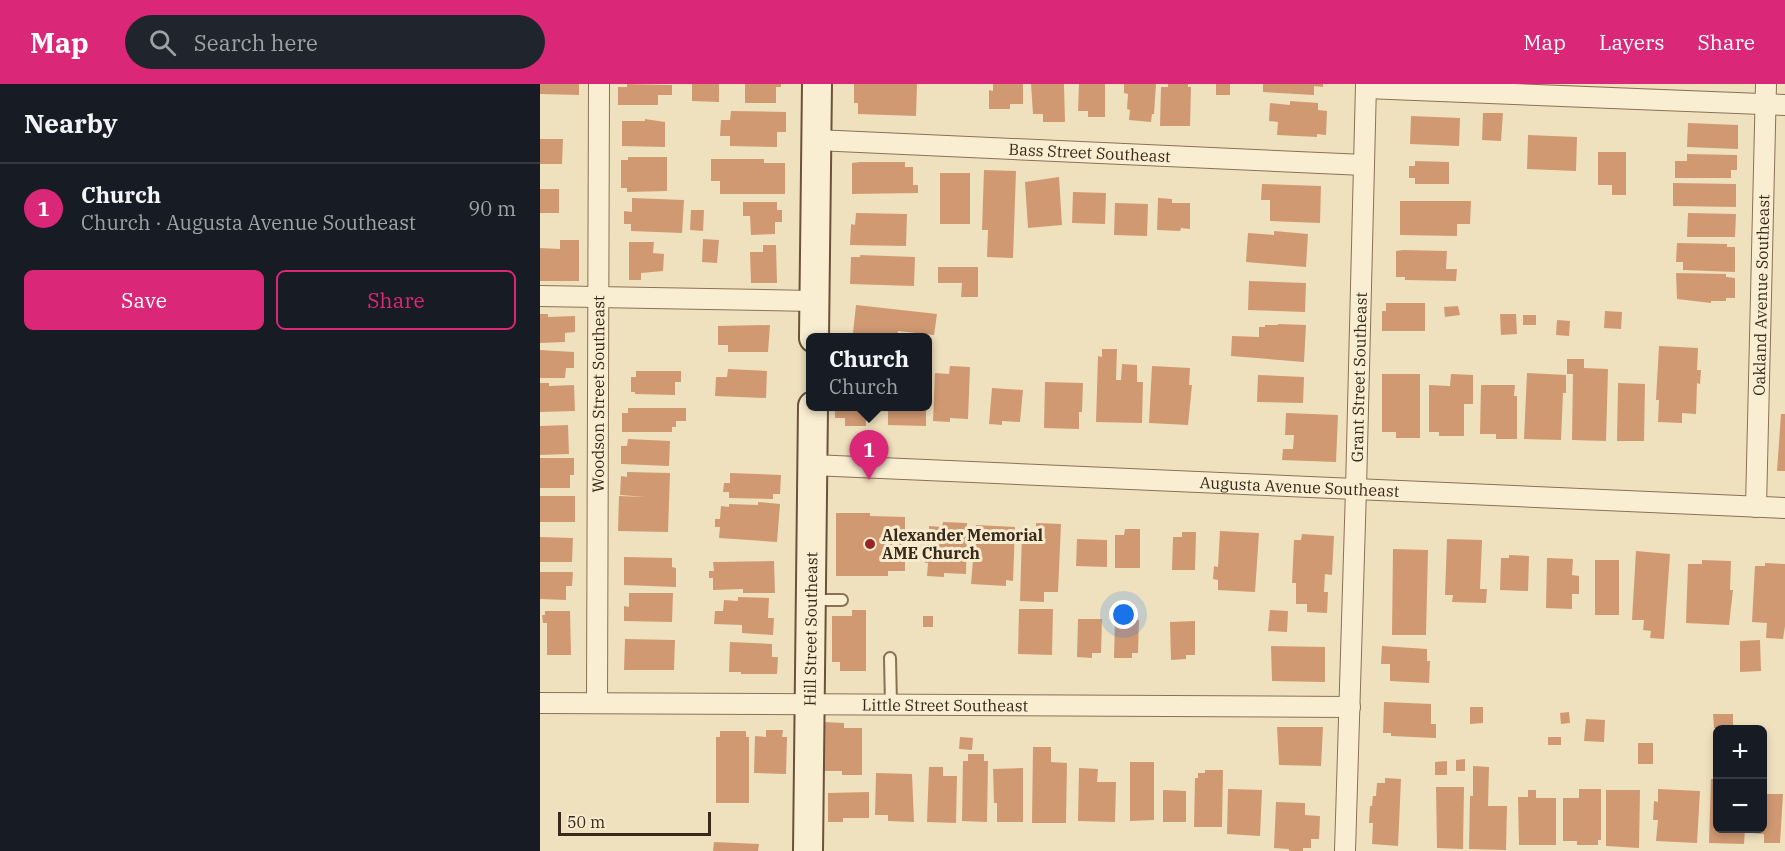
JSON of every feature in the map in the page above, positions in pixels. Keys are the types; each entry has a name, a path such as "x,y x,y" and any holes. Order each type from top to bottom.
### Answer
{"street":[{"name":"Woodson Street Southeast","path":"597,703 599,84"},
{"path":"814,333 816,84"},
{"name":"Oakland Avenue Southeast","path":"1756,507 1775,105 1766,84"},
{"path":"1366,86 1775,105"},
{"name":"Grant Street Southeast","path":"1345,851 1366,86"},
{"name":"Bass Street Southeast","path":"816,140 1364,165"},
{"path":"540,296 814,301"},
{"name":"Hill Street Southeast","path":"808,851 813,411"},
{"name":"Augusta Avenue Southeast","path":"812,465 1785,508"},
{"name":"Little Street Southeast","path":"540,703 1350,707"}],"lane":[{"path":"811,600 842,600"},
{"path":"890,658 891,704"}],"building":[{"path":"540,84 579,84 579,95 540,94"},
{"path":"627,84 672,85 672,95 658,95 658,105 618,105 618,87 627,87"},
{"path":"692,84 719,84 719,102 692,101"},
{"path":"745,84 781,84 781,87 776,87 776,103 745,103"},
{"path":"854,84 917,84 916,116 858,114 858,103 854,103"},
{"path":"993,84 1023,84 1023,104 1010,104 1010,109 989,109 989,90 993,91"},
{"path":"1031,84 1064,84 1065,122 1043,122 1043,114 1033,114"},
{"path":"1079,84 1105,84 1105,117 1088,117 1088,111 1078,111"},
{"path":"1124,84 1156,84 1154,114 1152,114 1151,122 1129,120 1128,94 1124,93"},
{"path":"1168,84 1188,84 1188,87 1191,87 1190,126 1160,126 1161,87 1168,87"},
{"path":"1216,84 1230,84 1230,95 1216,95"},
{"path":"1263,84 1323,84 1323,87 1314,86 1314,95 1263,92"},
{"path":"1290,101 1318,103 1318,110 1327,111 1326,135 1317,134 1317,137 1277,135 1278,122 1269,121 1270,103 1290,105"},
{"path":"731,111 786,112 786,132 777,132 777,147 730,146 730,136 720,136 721,120 730,120"},
{"path":"1483,113 1503,113 1501,141 1482,140"},
{"path":"1411,116 1460,118 1459,146 1410,144"},
{"path":"645,119 665,122 665,147 622,146 622,121 645,121"},
{"path":"1688,123 1738,125 1738,149 1687,147"},
{"path":"1528,135 1577,137 1576,171 1527,169"},
{"path":"540,139 563,139 562,164 540,164"},
{"path":"1598,152 1626,152 1626,195 1612,195 1612,185 1598,185"},
{"path":"1687,154 1737,155 1737,170 1731,170 1731,178 1675,178 1675,161 1687,161"},
{"path":"628,157 667,157 667,191 627,192 627,188 621,188 621,160 628,160"},
{"path":"711,159 764,159 764,163 785,163 785,194 720,194 720,181 711,181"},
{"path":"1415,161 1449,162 1449,184 1415,184 1415,178 1409,178 1409,166 1415,166"},
{"path":"905,162 905,167 913,167 913,185 918,185 918,193 852,194 852,163"},
{"path":"984,170 1016,171 1013,258 987,257 988,230 982,230"},
{"path":"940,173 970,173 970,224 940,224"},
{"path":"1059,177 1062,225 1028,228 1025,182"},
{"path":"1673,183 1736,184 1736,207 1673,206"},
{"path":"1262,184 1321,186 1320,223 1270,221 1270,200 1261,200"},
{"path":"540,189 559,189 559,213 540,213"},
{"path":"1073,192 1106,193 1105,224 1072,223"},
{"path":"632,198 684,200 682,233 631,231 631,224 624,224 624,211 632,212"},
{"path":"1158,198 1172,199 1172,203 1190,203 1190,229 1157,230"},
{"path":"1400,201 1471,201 1470,224 1457,224 1457,236 1400,235"},
{"path":"743,202 777,202 777,210 782,210 782,222 775,222 775,234 751,235 750,216 743,216"},
{"path":"1115,203 1148,204 1147,236 1114,235"},
{"path":"691,210 704,210 703,231 690,230"},
{"path":"856,213 907,214 906,246 850,245 851,224 855,225"},
{"path":"1688,213 1736,214 1735,237 1687,237"},
{"path":"1274,231 1308,234 1306,267 1246,262 1248,233 1274,235"},
{"path":"703,239 719,240 717,263 702,262"},
{"path":"560,240 579,240 579,281 540,281 540,248 560,249"},
{"path":"629,242 654,242 653,253 664,254 663,271 641,273 641,280 629,280"},
{"path":"1677,243 1727,244 1727,247 1735,247 1735,272 1683,270 1683,262 1676,262"},
{"path":"763,245 776,245 777,283 751,283 750,252 763,252"},
{"path":"1396,251 1447,251 1446,269 1457,269 1456,281 1405,280 1405,277 1396,277"},
{"path":"860,255 915,257 914,286 850,284 851,257 860,257"},
{"path":"938,267 978,267 978,297 961,297 962,283 938,283"},
{"path":"1676,273 1726,274 1726,277 1735,278 1735,298 1726,298 1726,301 1711,301 1711,303 1677,299"},
{"path":"1249,281 1306,283 1305,312 1248,310"},
{"path":"1386,303 1425,303 1425,331 1382,331 1382,311 1386,311"},
{"path":"856,305 937,314 934,335 898,331 898,333 853,333"},
{"path":"1458,306 1460,315 1445,317 1444,307"},
{"path":"1605,311 1622,312 1621,329 1604,328"},
{"path":"540,314 548,314 548,317 575,316 575,332 565,333 565,342 540,343"},
{"path":"1500,314 1516,314 1517,334 1501,335"},
{"path":"1523,315 1536,315 1536,325 1523,325"},
{"path":"1557,320 1570,321 1569,336 1556,335"},
{"path":"1278,324 1306,325 1304,362 1231,356 1232,336 1259,337 1259,327"},
{"path":"770,325 768,352 728,352 728,345 718,345 718,326"},
{"path":"1659,346 1698,348 1697,370 1701,370 1700,384 1697,383 1696,414 1682,413 1682,423 1658,422 1659,400 1656,400"},
{"path":"1102,349 1117,349 1116,380 1121,380 1122,364 1137,365 1137,382 1143,382 1142,423 1096,422 1098,356 1102,357"},
{"path":"540,350 574,352 574,368 566,368 565,378 540,378"},
{"path":"1567,359 1584,359 1584,368 1608,369 1606,441 1572,440 1573,374 1567,374"},
{"path":"950,366 970,367 968,419 950,418 950,422 933,421 935,373 949,374"},
{"path":"1152,366 1190,368 1189,385 1192,385 1188,425 1149,423"},
{"path":"728,369 767,371 766,398 715,396 716,377 727,377"},
{"path":"636,371 681,371 681,382 675,382 675,395 635,394 631,392 631,377 636,377"},
{"path":"1527,373 1566,375 1561,440 1524,439"},
{"path":"1382,374 1420,374 1420,438 1396,438 1396,432 1382,432"},
{"path":"1451,374 1473,375 1473,404 1464,404 1464,436 1439,436 1439,432 1429,432 1429,385 1450,386"},
{"path":"1258,375 1304,377 1303,403 1257,402"},
{"path":"1045,382 1083,383 1079,429 1044,428"},
{"path":"540,383 549,383 549,386 574,385 575,411 540,412"},
{"path":"1618,383 1645,384 1644,441 1617,441"},
{"path":"1481,385 1515,385 1517,439 1496,439 1496,434 1480,434"},
{"path":"992,388 1023,390 1020,422 1002,421 1002,425 989,424"},
{"path":"628,408 686,408 686,421 676,421 676,427 672,427 672,432 622,432 622,413 628,413"},
{"path":"835,411 866,411 866,426 845,426 845,418 835,418"},
{"path":"888,411 926,411 926,426 888,425"},
{"path":"1286,413 1338,415 1336,462 1282,460 1283,449 1293,449 1294,435 1285,435"},
{"path":"1781,414 1785,414 1785,471 1777,471"},
{"path":"568,425 569,454 540,455 540,426"},
{"path":"628,439 670,441 669,466 621,464 621,446 627,446"},
{"path":"540,458 574,458 574,475 570,475 570,488 540,488"},
{"path":"627,472 670,473 668,532 618,531 619,496 646,497 620,495 621,476 627,477"},
{"path":"730,473 781,475 780,494 773,494 773,499 729,498 729,492 723,492 724,483 730,483"},
{"path":"540,496 575,496 575,522 540,522"},
{"path":"758,502 780,504 777,542 719,538 720,527 715,527 715,519 720,519 721,506 758,505"},
{"name":"Alexander Memorial AME Church","path":"836,513 870,513 870,516 905,517 905,571 888,571 888,576 836,576"},
{"path":"943,522 967,523 966,574 944,573 944,577 927,576 928,563 925,563 929,526 942,527"},
{"path":"1036,523 1061,524 1058,592 1044,592 1044,602 1020,601 1022,531 1036,531"},
{"path":"976,525 1015,527 1013,581 1006,580 1006,586 971,584"},
{"path":"1125,529 1140,529 1140,568 1115,568 1115,535 1124,535"},
{"path":"1220,531 1259,533 1255,592 1218,590 1218,580 1213,579 1214,566 1218,567"},
{"path":"1182,532 1196,532 1195,570 1172,570 1173,537 1182,537"},
{"path":"1302,534 1334,536 1332,575 1325,574 1324,592 1328,592 1327,613 1307,612 1307,604 1296,604 1296,583 1292,583 1294,540 1301,540"},
{"path":"540,537 573,538 572,562 540,562"},
{"path":"1077,539 1107,540 1107,567 1076,566"},
{"path":"1447,539 1482,540 1480,589 1487,589 1486,603 1452,602 1453,595 1445,595"},
{"path":"1393,549 1428,550 1426,635 1392,635"},
{"path":"1636,551 1670,554 1664,639 1650,638 1651,631 1643,630 1644,620 1632,620"},
{"path":"1509,555 1529,556 1528,591 1500,590 1501,558 1509,558"},
{"path":"624,557 672,558 672,567 676,568 676,587 624,585"},
{"path":"1547,558 1573,559 1572,575 1579,576 1579,594 1572,594 1572,609 1546,608"},
{"path":"1595,560 1619,560 1619,615 1595,615"},
{"path":"1702,560 1731,561 1730,590 1733,590 1729,625 1686,623 1688,564 1702,564"},
{"path":"774,561 775,593 743,593 743,589 713,590 713,578 709,578 709,571 714,571 713,562"},
{"path":"1765,563 1785,564 1783,639 1766,638 1767,623 1752,622 1755,566 1765,566"},
{"path":"540,572 573,572 572,586 566,586 566,600 540,599"},
{"path":"629,593 673,593 672,622 624,621 624,606 629,607"},
{"path":"738,597 769,598 768,618 774,618 773,635 742,633 742,625 714,624 715,611 723,611 724,600 738,601"},
{"path":"1019,609 1053,609 1052,655 1018,654"},
{"path":"852,610 866,610 866,671 840,671 840,662 832,662 832,616 852,616"},
{"path":"1270,610 1288,611 1287,632 1268,631"},
{"path":"545,611 570,611 571,655 547,655 547,623 543,623 542,615 545,615"},
{"path":"923,616 933,616 933,627 923,627"},
{"path":"1078,619 1102,619 1101,653 1092,653 1092,658 1077,657"},
{"path":"1115,619 1139,620 1138,653 1132,653 1132,658 1114,658"},
{"path":"1195,621 1195,655 1186,655 1186,659 1171,660 1170,622"},
{"path":"625,639 675,640 674,670 624,670"},
{"path":"1760,640 1761,671 1740,672 1740,641"},
{"path":"730,642 772,644 772,657 778,657 777,674 729,672"},
{"path":"1271,646 1325,647 1325,682 1272,681"},
{"path":"1382,646 1427,649 1427,661 1430,661 1429,683 1390,681 1390,664 1381,664"},
{"path":"1384,702 1431,704 1431,724 1436,724 1436,738 1391,736 1391,733 1383,733"},
{"path":"1470,707 1483,707 1483,723 1470,724"},
{"path":"1569,712 1570,723 1561,724 1560,713"},
{"path":"1713,714 1733,714 1733,725 1714,725"},
{"path":"1586,719 1605,720 1604,742 1584,741"},
{"path":"824,722 844,723 844,728 862,728 862,775 842,775 842,771 823,771"},
{"path":"1277,727 1323,727 1321,766 1279,765"},
{"path":"766,730 783,730 782,737 787,737 786,774 754,773 755,736 766,737"},
{"path":"720,731 746,731 746,737 749,737 749,803 716,803 716,737 720,737"},
{"path":"960,737 973,738 972,750 959,749"},
{"path":"1548,737 1561,737 1561,745 1548,745"},
{"path":"1638,743 1653,743 1653,764 1638,764"},
{"path":"1033,747 1051,747 1051,762 1067,763 1066,823 1032,823"},
{"path":"968,754 984,754 984,761 988,761 987,822 962,821 963,761 968,761"},
{"path":"1465,759 1465,771 1456,771 1456,760"},
{"path":"1447,761 1447,775 1435,775 1435,762"},
{"path":"1130,762 1154,762 1154,820 1130,821"},
{"path":"1473,766 1489,767 1488,806 1507,806 1506,850 1469,849"},
{"path":"929,767 943,767 943,776 957,776 956,823 927,822"},
{"path":"1023,768 1023,822 997,822 993,769"},
{"path":"1079,768 1098,769 1097,782 1116,782 1115,822 1078,821"},
{"path":"1205,770 1223,770 1222,827 1194,827 1195,778 1198,778 1198,773 1205,773"},
{"path":"876,773 912,774 914,822 888,821 888,815 875,815"},
{"path":"1385,778 1401,779 1398,846 1372,844 1373,823 1369,823 1370,806 1372,806 1373,796 1376,796 1377,783 1385,783"},
{"path":"1711,779 1713,779 1713,833 1745,833 1744,844 1709,843"},
{"path":"1436,787 1464,787 1463,849 1437,848"},
{"path":"1228,789 1262,790 1260,836 1227,834"},
{"path":"1579,789 1601,789 1601,840 1598,840 1598,845 1577,845 1577,841 1563,841 1563,798 1579,798"},
{"path":"1658,789 1700,791 1697,843 1656,841 1658,820 1653,820 1654,801 1658,802"},
{"path":"1163,790 1186,791 1186,822 1163,822"},
{"path":"1528,790 1536,790 1536,798 1556,798 1556,845 1519,845 1518,797 1528,797"},
{"path":"1606,790 1640,790 1639,848 1606,846"},
{"path":"869,792 869,818 843,818 843,822 828,822 828,793"},
{"path":"1767,794 1783,794 1780,843 1764,843 1764,834 1752,833 1767,833"},
{"path":"1276,802 1305,803 1305,815 1320,816 1319,839 1311,839 1311,848 1303,848 1303,851 1289,851 1289,849 1274,848"},
{"path":"714,842 759,844 758,851 713,851"}],"place":[{"name":"Church","path":"869,480"},
{"name":"Alexander Memorial AME Church","path":"870,544"}]}
